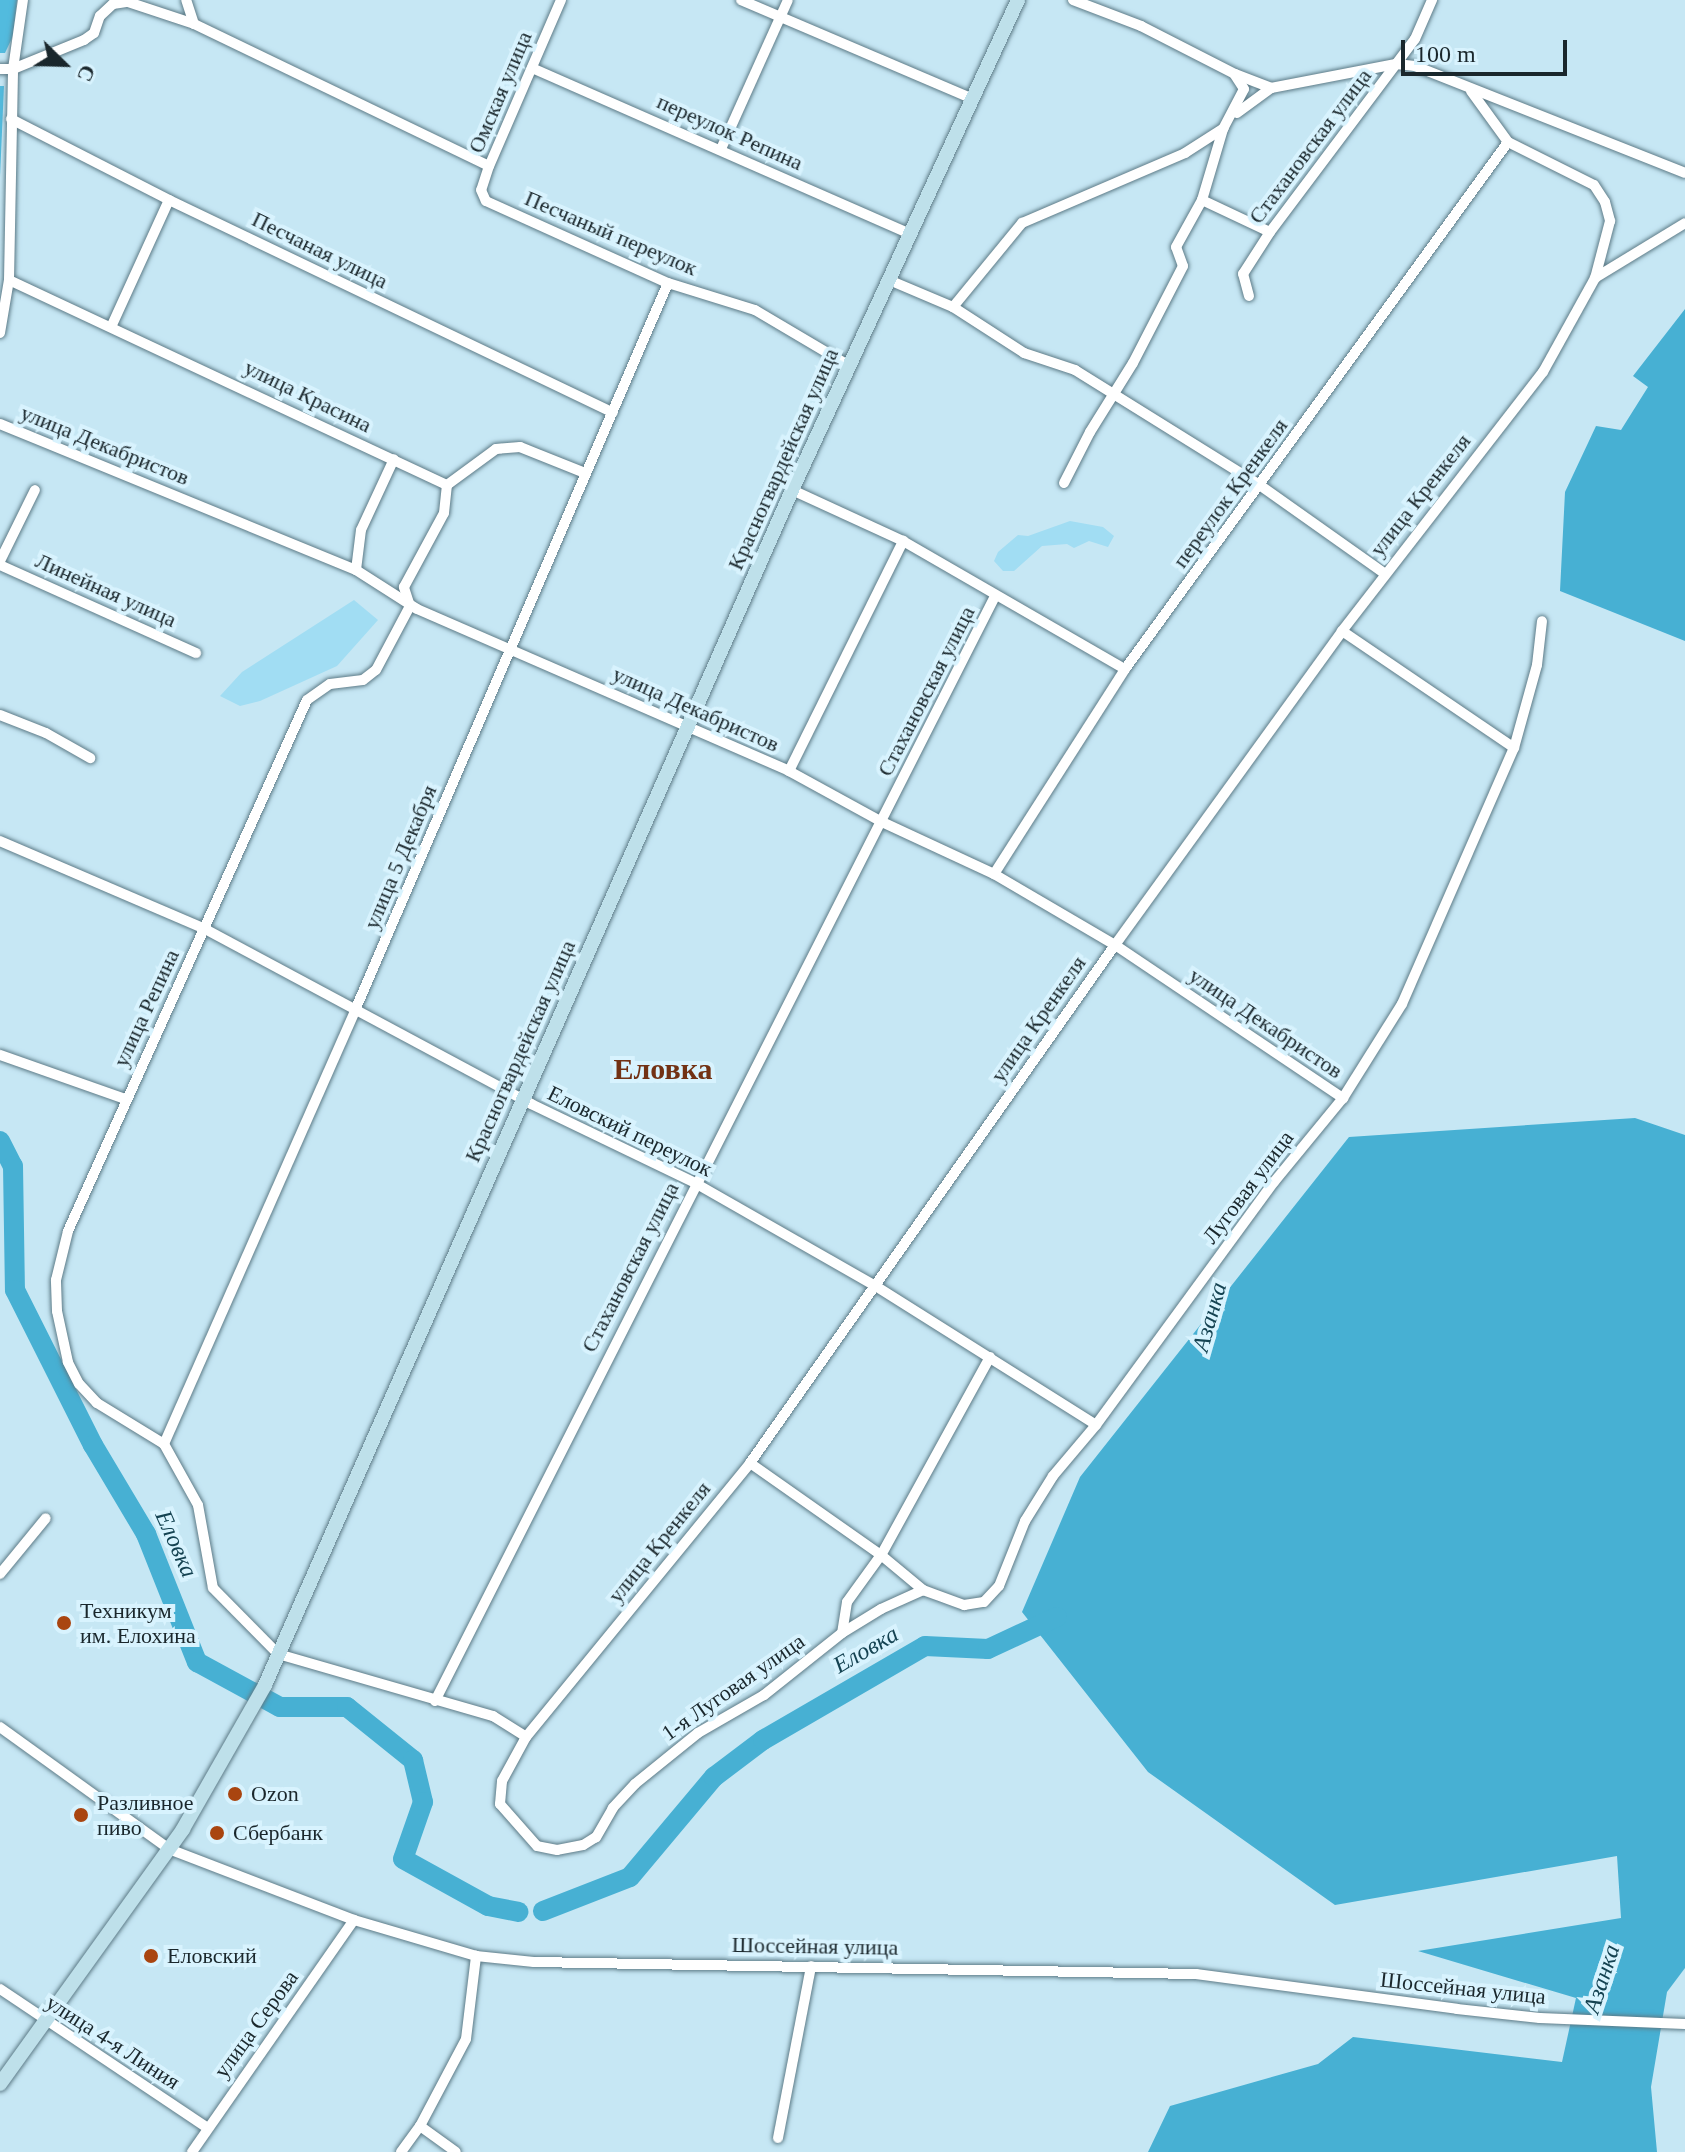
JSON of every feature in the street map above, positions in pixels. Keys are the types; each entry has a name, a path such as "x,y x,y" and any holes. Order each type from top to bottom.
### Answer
{"main road":[{"name":"Красногвардейская улица","path":"0,2084 169,1849 265,1685 792,490 1018,0"}],"street":[{"path":"0,333 9,280 13,69 23,0"},
{"path":"186,0 194,24"},
{"name":"Омская улица","path":"486,201 481,190 489,166 561,0"},
{"path":"741,0 973,99"},
{"path":"721,149 788,0"},
{"path":"1073,0 1141,26 1235,74 1271,88"},
{"name":"Стахановская улица","path":"1249,296 1243,274 1270,232 1415,39 1432,0"},
{"path":"0,69 13,69 84,40 94,33 100,16 113,4 128,2 194,24 489,166"},
{"path":"953,307 1022,223 1185,153 1223,129 1247,103 1271,88 1396,64 1415,66 1469,90 1599,136 1685,173"},
{"name":"переулок Репина","path":"532,68 911,234"},
{"path":"1064,483 1183,266 1176,247 1202,200 1223,129 1244,89 1235,74"},
{"path":"1469,90 1508,142 1594,185 1605,202 1610,221 1595,278"},
{"name":"Песчаная улица","path":"11,119 169,200 613,413"},
{"name":"переулок Кренкеля","path":"994,874 1125,669 1261,486 1508,142"},
{"path":"112,325 169,200"},
{"path":"1202,200 1270,232"},
{"name":"Песчаный переулок","path":"486,201 668,283 755,310 848,365"},
{"name":"улица Кренкеля","path":"557,1850 537,1846 500,1804 502,1781 526,1737 750,1463 1115,945 1384,573 1543,372 1595,278 1685,223"},
{"name":"улица Красина","path":"9,280 112,325 447,485"},
{"path":"889,280 953,307 1024,353 1075,370 1261,486 1384,573"},
{"name":"улица 5 Декабря","path":"164,1444 511,651 668,283"},
{"name":"улица Декабристов","path":"0,424 356,570 410,606 789,771 882,822 994,874 1115,945 1343,1098"},
{"path":"410,606 404,587 444,513 447,485 496,449 520,447 585,473"},
{"path":"356,570 361,530 394,459"},
{"path":"0,563 35,490"},
{"path":"792,490 903,541 1125,669"},
{"path":"789,771 903,541"},
{"name":"Линейная улица","path":"0,563 196,653"},
{"name":"Стахановская улица","path":"435,1701 995,596"},
{"name":"улица Репина","path":"164,1444 129,1426 97,1403 79,1384 68,1362 57,1311 56,1280 68,1231 307,700 330,684 363,680 376,670 410,606"},
{"name":"Луговая улица","path":"923,1590 964,1605 984,1602 999,1586 1025,1521 1053,1476 1096,1425 1274,1182 1343,1098 1402,1004 1514,748 1537,665 1542,621"},
{"path":"1342,631 1514,748"},
{"path":"0,715 46,733 90,758"},
{"name":"Еловский переулок","path":"0,841 205,929 522,1099 695,1183 874,1285 1096,1425"},
{"path":"0,1055 125,1099"},
{"path":"842,1633 847,1602 881,1555 990,1357"},
{"path":"164,1444 198,1505 213,1588 278,1654 493,1716 526,1737"},
{"path":"750,1463 881,1555 923,1590 881,1609 842,1633"},
{"path":"0,1574 46,1518"},
{"name":"1-я Луговая улица","path":"557,1850 583,1845 596,1837 613,1808 635,1784 698,1733 764,1695 842,1633"},
{"name":"Шоссейная улица","path":"0,1727 169,1849 354,1920 476,1956 534,1962 1196,1974 1540,2018 1685,2024"},
{"name":"улица Серова","path":"192,2152 206,2127 278,2032 354,1920"},
{"path":"401,2152 420,2126 466,2039 476,1956"},
{"path":"778,2138 811,1966"},
{"name":"улица 4-я Линия","path":"0,1989 206,2127"},
{"path":"420,2126 456,2152"}],"shaded area":[{"path":"0,0 17,0 13,36 5,53 0,53"},
{"path":"0,86 4,86 0,177"},
{"path":"1070,521 1103,527 1114,536 1108,547 1089,541 1074,548 1067,544 1042,546 1014,571 1003,571 994,561 998,552 1018,535 1028,536"},
{"path":"354,600 378,620 337,666 260,701 240,706 220,696 242,672"}],"water":[{"path":"1685,309 1685,641 1560,591 1565,492 1596,426 1621,430 1648,387 1633,376"},
{"name":"Азанка","path":"1635,1118 1685,1135 1685,1968 1667,1992 1651,2087 1657,2152 1148,2152 1170,2106 1318,2064 1353,2037 1562,2062 1576,1998 1418,1951 1621,1918 1617,1856 1335,1905 1148,1772 1022,1612 1080,1477 1349,1137"}],"waterway":[{"name":"Еловка","path":"0,1141 13,1166 15,1290 93,1445 146,1534 197,1662 280,1707 347,1707 413,1760 423,1802 403,1859 488,1906 518,1912"},
{"name":"Еловка","path":"543,1911 630,1877 714,1777 763,1740 925,1646 988,1649 1057,1617"}],"place":[{"name":"Техникум им. Елохина","path":"64,1623"},
{"name":"Ozon","path":"235,1794"},
{"name":"Разливное пиво","path":"81,1815"},
{"name":"Сбербанк","path":"217,1833"},
{"name":"Еловский","path":"151,1956"}],"district":[{"name":"Еловка","path":"663,1069"}]}
